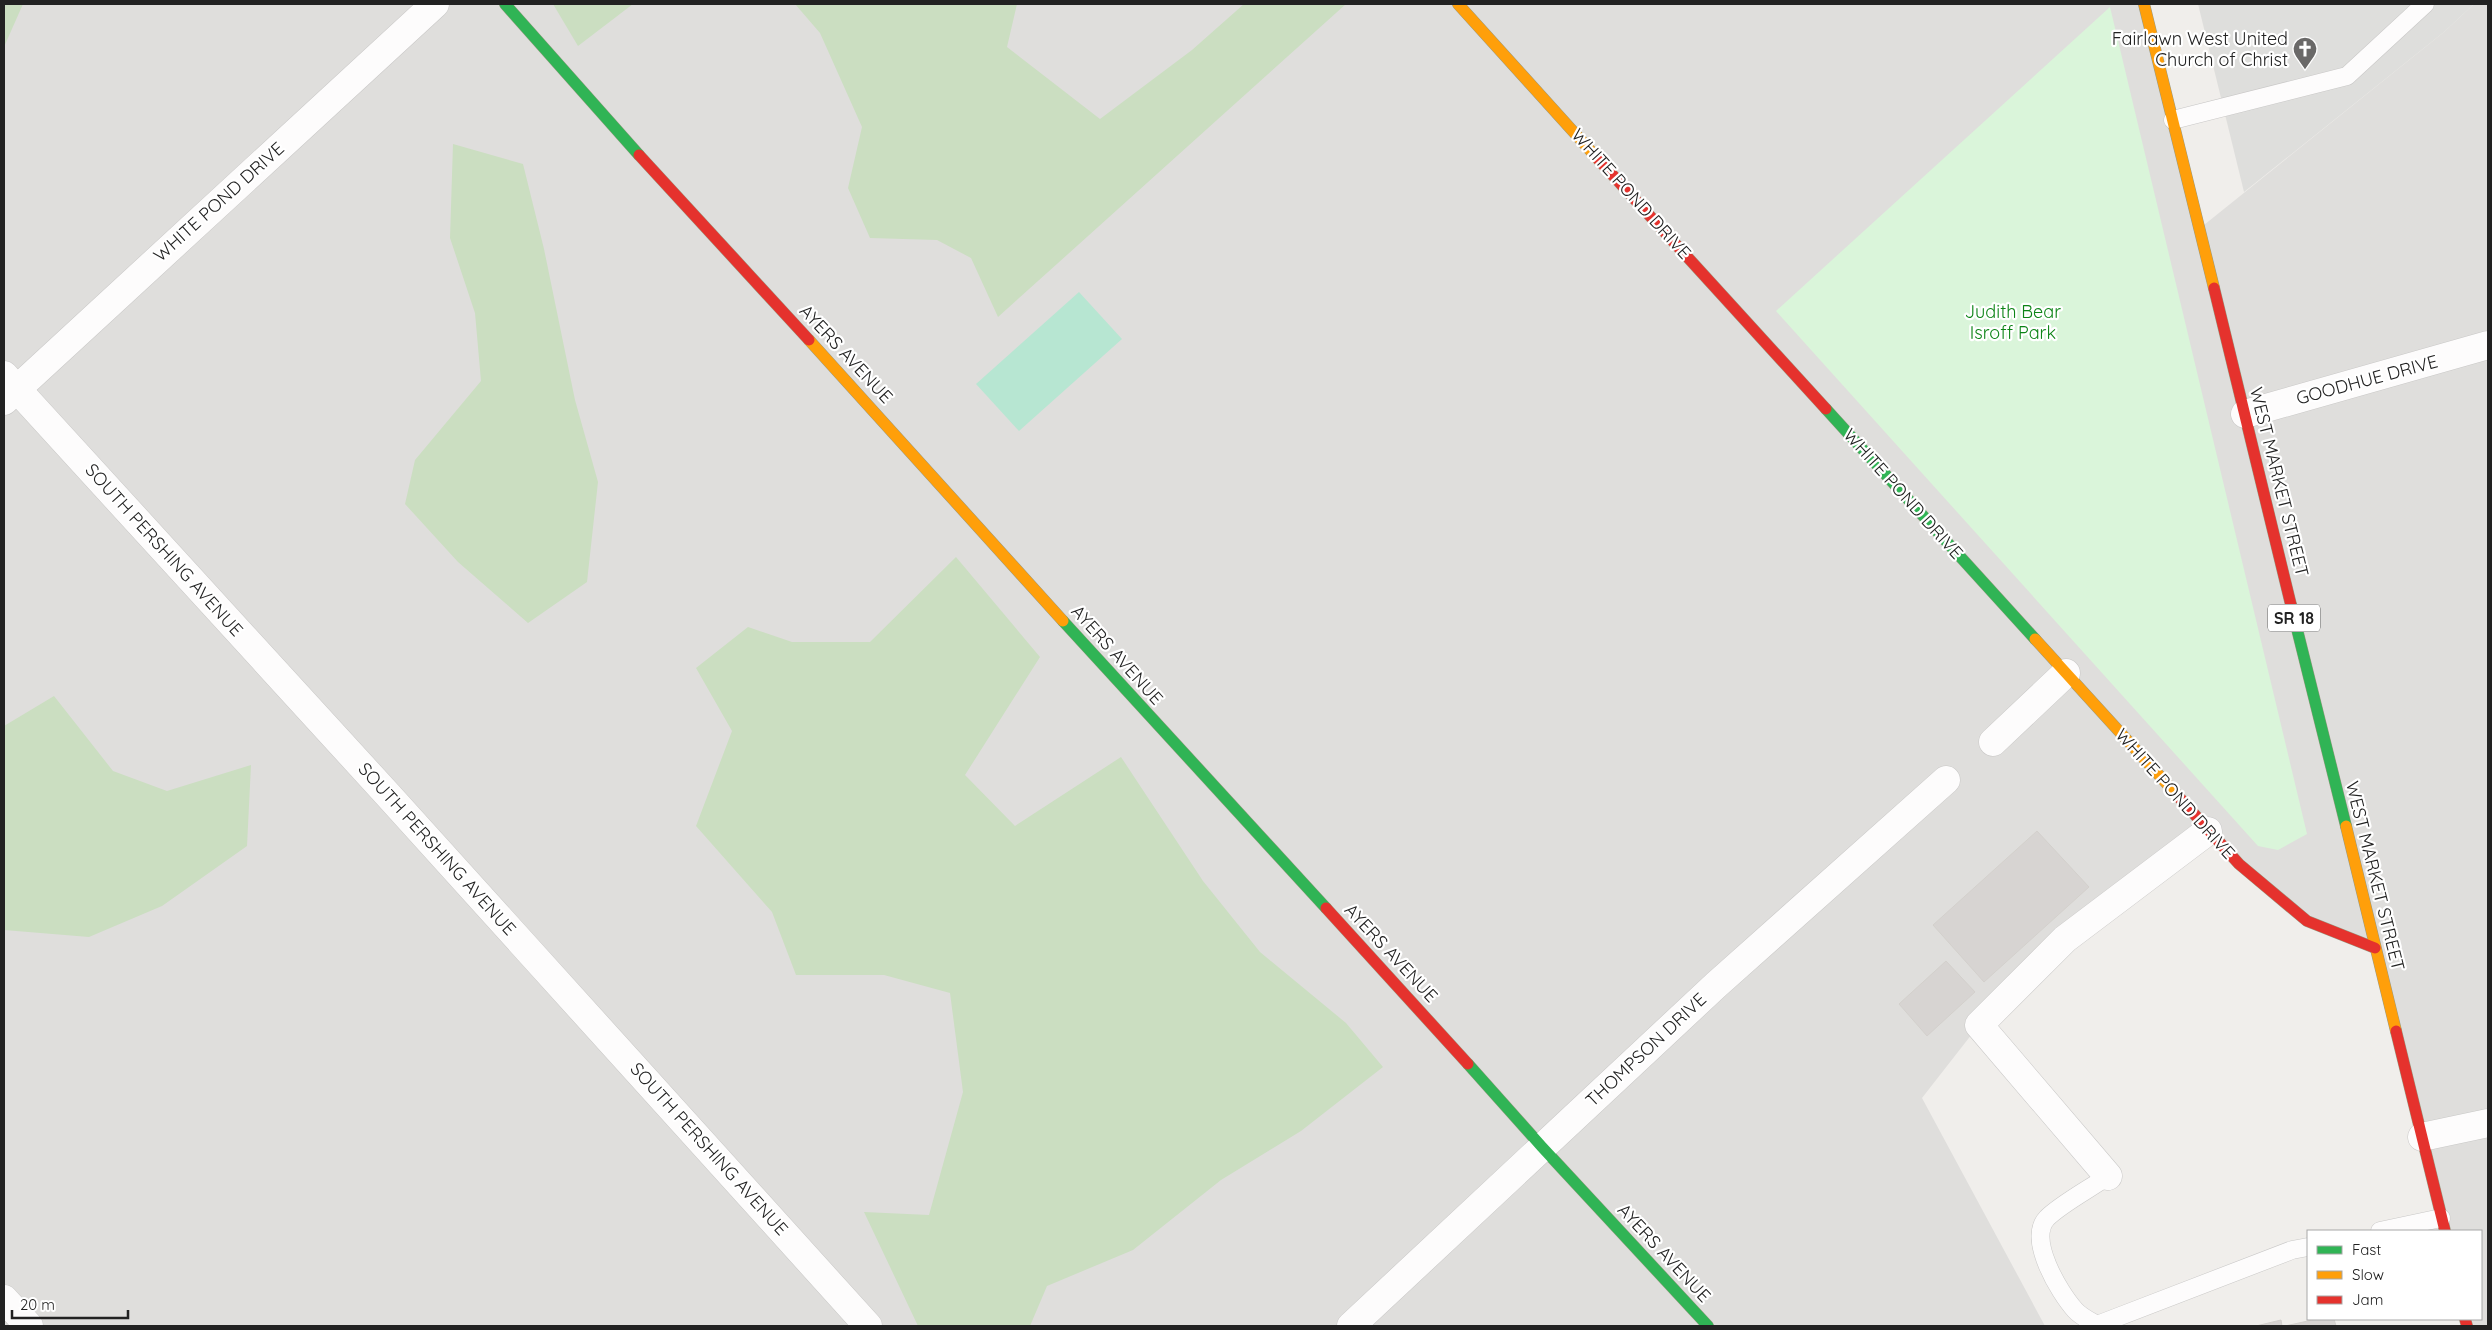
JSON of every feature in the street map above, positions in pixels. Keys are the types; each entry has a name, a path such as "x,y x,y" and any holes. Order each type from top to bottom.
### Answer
{"street":[{"name":"WHITE POND DRIVE","path":"8,388 435,4"},
{"name":"AYERS AVENUE","path":"505,4 651,169 846,379 1168,738 1415,1003 1542,1147 1708,1326"},
{"name":"WHITE POND DRIVE","path":"1458,4 2239,864 2307,921 2375,948"},
{"name":"WEST MARKET STREET","path":"2144,4 2443,1225"},
{"name":"GOODHUE DRIVE","path":"2245,414 2488,345"},
{"name":"SOUTH PERSHING AVENUE","path":"8,388 868,1326"},
{"path":"1992,742 2066,673"},
{"name":"THOMPSON DRIVE","path":"1351,1326 1716,985 1946,780"},
{"path":"2108,1176 1979,1025 2065,939 2208,831"},
{"path":"2422,1137 2488,1123"},
{"path":"4,1298 29,1326"}],"lane":[{"path":"2173,120 2347,76 2425,4"},
{"path":"2108,1176 2047,1218 2040,1230 2040,1246 2062,1293 2076,1312 2097,1325 2292,1250 2307,1247"},
{"path":"2390,1230 2443,1225"}],"shaded area":[{"path":"4,4 2144,4 2199,229 2444,32 2474,4 2488,4 2488,1326 2467,1326 2465,1320 2482,1320 2482,1230 2445,1230 2375,949 2307,921 2208,831 1979,1025 1922,1098 2045,1326 4,1326"},
{"name":"Fairlawn West United Church of Christ","path":"2198,4 2474,4 2444,32 2244,192"}],"green space":[{"path":"4,4 23,4 4,47"},
{"path":"553,4 633,4 578,46"},
{"path":"795,4 1017,4 1007,47 1100,119 1192,50 1244,4 1346,4 998,317 971,258 937,240 870,238 848,188 862,127 820,33"},
{"name":"Judith Bear Isroff Park","path":"2110,7 2307,834 2278,850 2258,846 1776,311"},
{"path":"453,144 523,164 544,249 575,400 598,482 587,582 528,623 458,562 405,504 415,460 481,381 475,313 450,238"},
{"path":"1079,292 1122,339 1019,431 976,384"},
{"path":"956,557 1040,657 965,775 1015,826 1121,757 1203,881 1260,952 1346,1023 1383,1067 1301,1131 1221,1180 1133,1250 1047,1286 1030,1326 918,1326 864,1212 929,1215 963,1092 950,993 884,975 796,975 772,912 696,826 732,731 696,668 748,627 792,642 870,642"},
{"path":"54,696 113,771 167,791 251,765 247,846 162,906 89,937 4,930 4,726"}],"building":[{"path":"2037,831 2089,887 1984,982 1933,925"},
{"path":"1946,961 1975,992 1927,1036 1899,1004"},
{"path":"2281,1320 2282,1326 2256,1326"},
{"path":"2312,1320 2334,1320 2336,1326 2285,1326"}],"traffic: fast":[{"path":"505,4 639,155"},
{"path":"1826,409 2035,639"},
{"path":"2291,605 2346,826"},
{"path":"1063,621 1326,908"},
{"path":"1468,1064 1708,1326"}],"traffic: slow":[{"path":"1458,4 1598,159"},
{"path":"2144,4 2214,288"},
{"path":"809,340 1063,621"},
{"path":"2035,639 2178,796"},
{"path":"2346,826 2396,1031"}],"traffic: jam":[{"path":"639,155 809,340"},
{"path":"1598,159 1826,409"},
{"path":"2214,288 2291,605"},
{"path":"2178,796 2239,864 2307,921 2375,948"},
{"path":"1326,908 1468,1064"},
{"path":"2396,1031 2445,1230"},
{"path":"2465,1320 2467,1326"}],"place":[{"name":"Fairlawn West United Church of Christ","path":"2305,70"}]}
